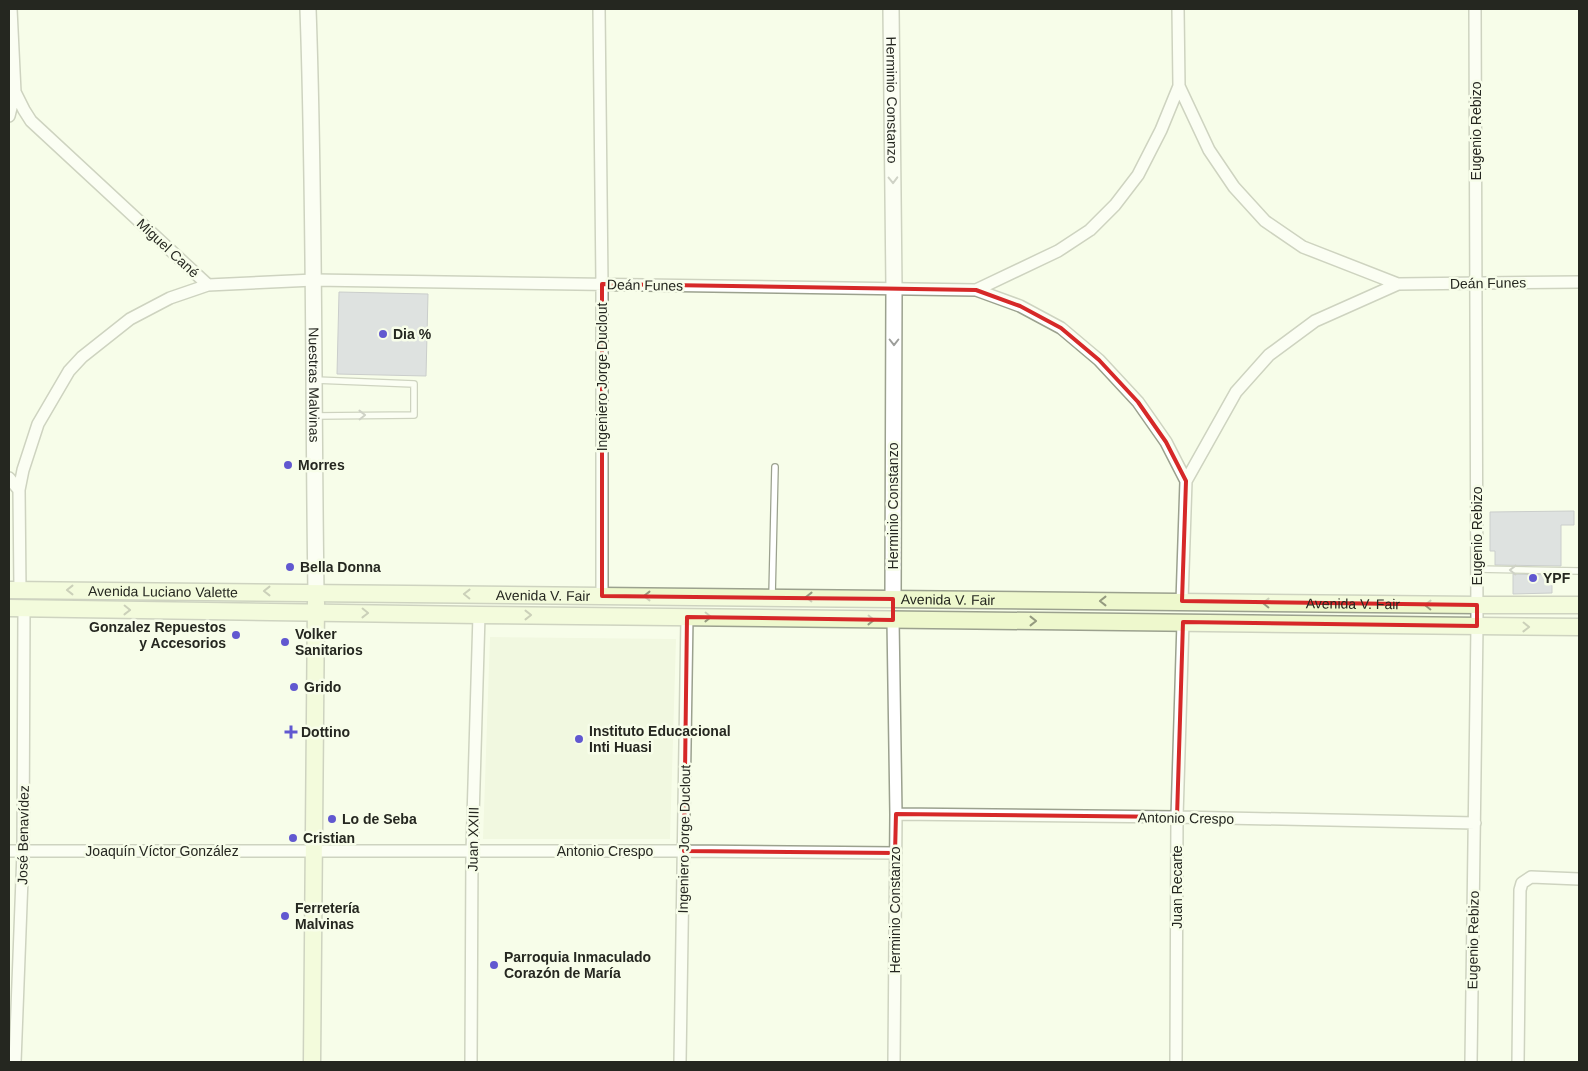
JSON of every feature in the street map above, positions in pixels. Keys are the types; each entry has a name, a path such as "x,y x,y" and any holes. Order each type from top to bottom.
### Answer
{"main road":[{"name":"Avenida Luciano Valette","path":"14,590 316,592"},
{"name":"Avenida V. Fair","path":"316,592 1579,605"},
{"name":"Nuestras Malvinas","path":"312,1062 316,592"},
{"name":"Herminio Constanzo","path":"893,599 893,620"},
{"name":"Avenida Luciano Valette","path":"16,608 316,613"},
{"name":"Avenida V. Fair","path":"316,613 1579,627"}],"street":[{"path":"9,116 14,92 10,9"},
{"name":"Nuestras Malvinas","path":"308,9 314,280 313,380 316,592"},
{"name":"Ingeniero Jorge Duclout","path":"598,9 602,284 602,596"},
{"name":"Herminio Constanzo","path":"891,9 894,288 893,599"},
{"path":"976,290 1058,251 1090,230 1115,205 1138,175 1161,130 1179,86 1178,9"},
{"name":"Eugenio Rebizo","path":"1471,1062 1477,626 1475,9"},
{"path":"1179,86 1210,150 1234,187 1265,221 1302,247 1398,284"},
{"name":"Miguel Cané","path":"14,92 32,121 208,285 170,298 130,319 82,357 69,371 38,424 23,470 19,490"},
{"name":"Deán Funes","path":"208,285 314,280 976,290"},
{"name":"Deán Funes","path":"1398,284 1579,282"},
{"path":"1182,601 1186,481 1236,392 1269,355 1315,321 1398,284"},
{"path":"976,290 1020,306 1061,328 1099,360 1138,402 1166,442 1186,481"},
{"path":"9,478 19,490 14,590"},
{"name":"José Benavídez","path":"15,1062 23,852 16,608"},
{"name":"Juan XXIII","path":"470,1062 472,852 479,615"},
{"name":"Ingeniero Jorge Duclout","path":"680,1062 687,617"},
{"name":"Herminio Constanzo","path":"893,620 896,814 894,1062"},
{"name":"Juan Recarte","path":"1176,1062 1177,817 1183,622"},
{"name":"Antonio Crespo","path":"896,814 1475,823"},
{"name":"Joaquín Víctor González","path":"9,851 314,851"},
{"name":"Antonio Crespo","path":"314,851 895,853"},
{"path":"1518,1062 1520,890 1522,883 1531,877 1579,879"}],"lane":[{"path":"313,380 414,384 414,415 314,416"},
{"path":"772,597 775,467"},
{"path":"1477,569 1579,571"}],"highlighted area":[{"path":"602,284 976,290 1020,306 1061,328 1099,360 1138,402 1166,442 1186,481 1182,601 1477,605 1477,626 1183,622 1177,817 896,814 895,853 684,851 687,617 893,620 893,599 602,596"}],"shaded area":[{"name":"Instituto Educacional Inti Huasi","path":"490,637 676,639 670,839 483,839"}],"building":[{"name":"Dia %","path":"339,292 428,294 426,376 337,374"},
{"path":"1574,511 1574,525 1561,525 1561,566 1495,565 1495,551 1490,551 1490,512"},
{"path":"1513,574 1552,575 1552,593 1513,594"}],"place":[{"name":"Dia %","path":"383,334"},
{"name":"Morres","path":"288,465"},
{"name":"Bella Donna","path":"290,567"},
{"name":"YPF","path":"1533,578"},
{"name":"Gonzalez Repuestos y Accesorios","path":"236,635"},
{"name":"Volker Sanitarios","path":"285,642"},
{"name":"Grido","path":"294,687"},
{"name":"Dottino","path":"291,732"},
{"name":"Instituto Educacional Inti Huasi","path":"579,739"},
{"name":"Lo de Seba","path":"332,819"},
{"name":"Cristian","path":"293,838"},
{"name":"Ferretería Malvinas","path":"285,916"},
{"name":"Parroquia Inmaculado Corazón de María","path":"494,965"}]}
